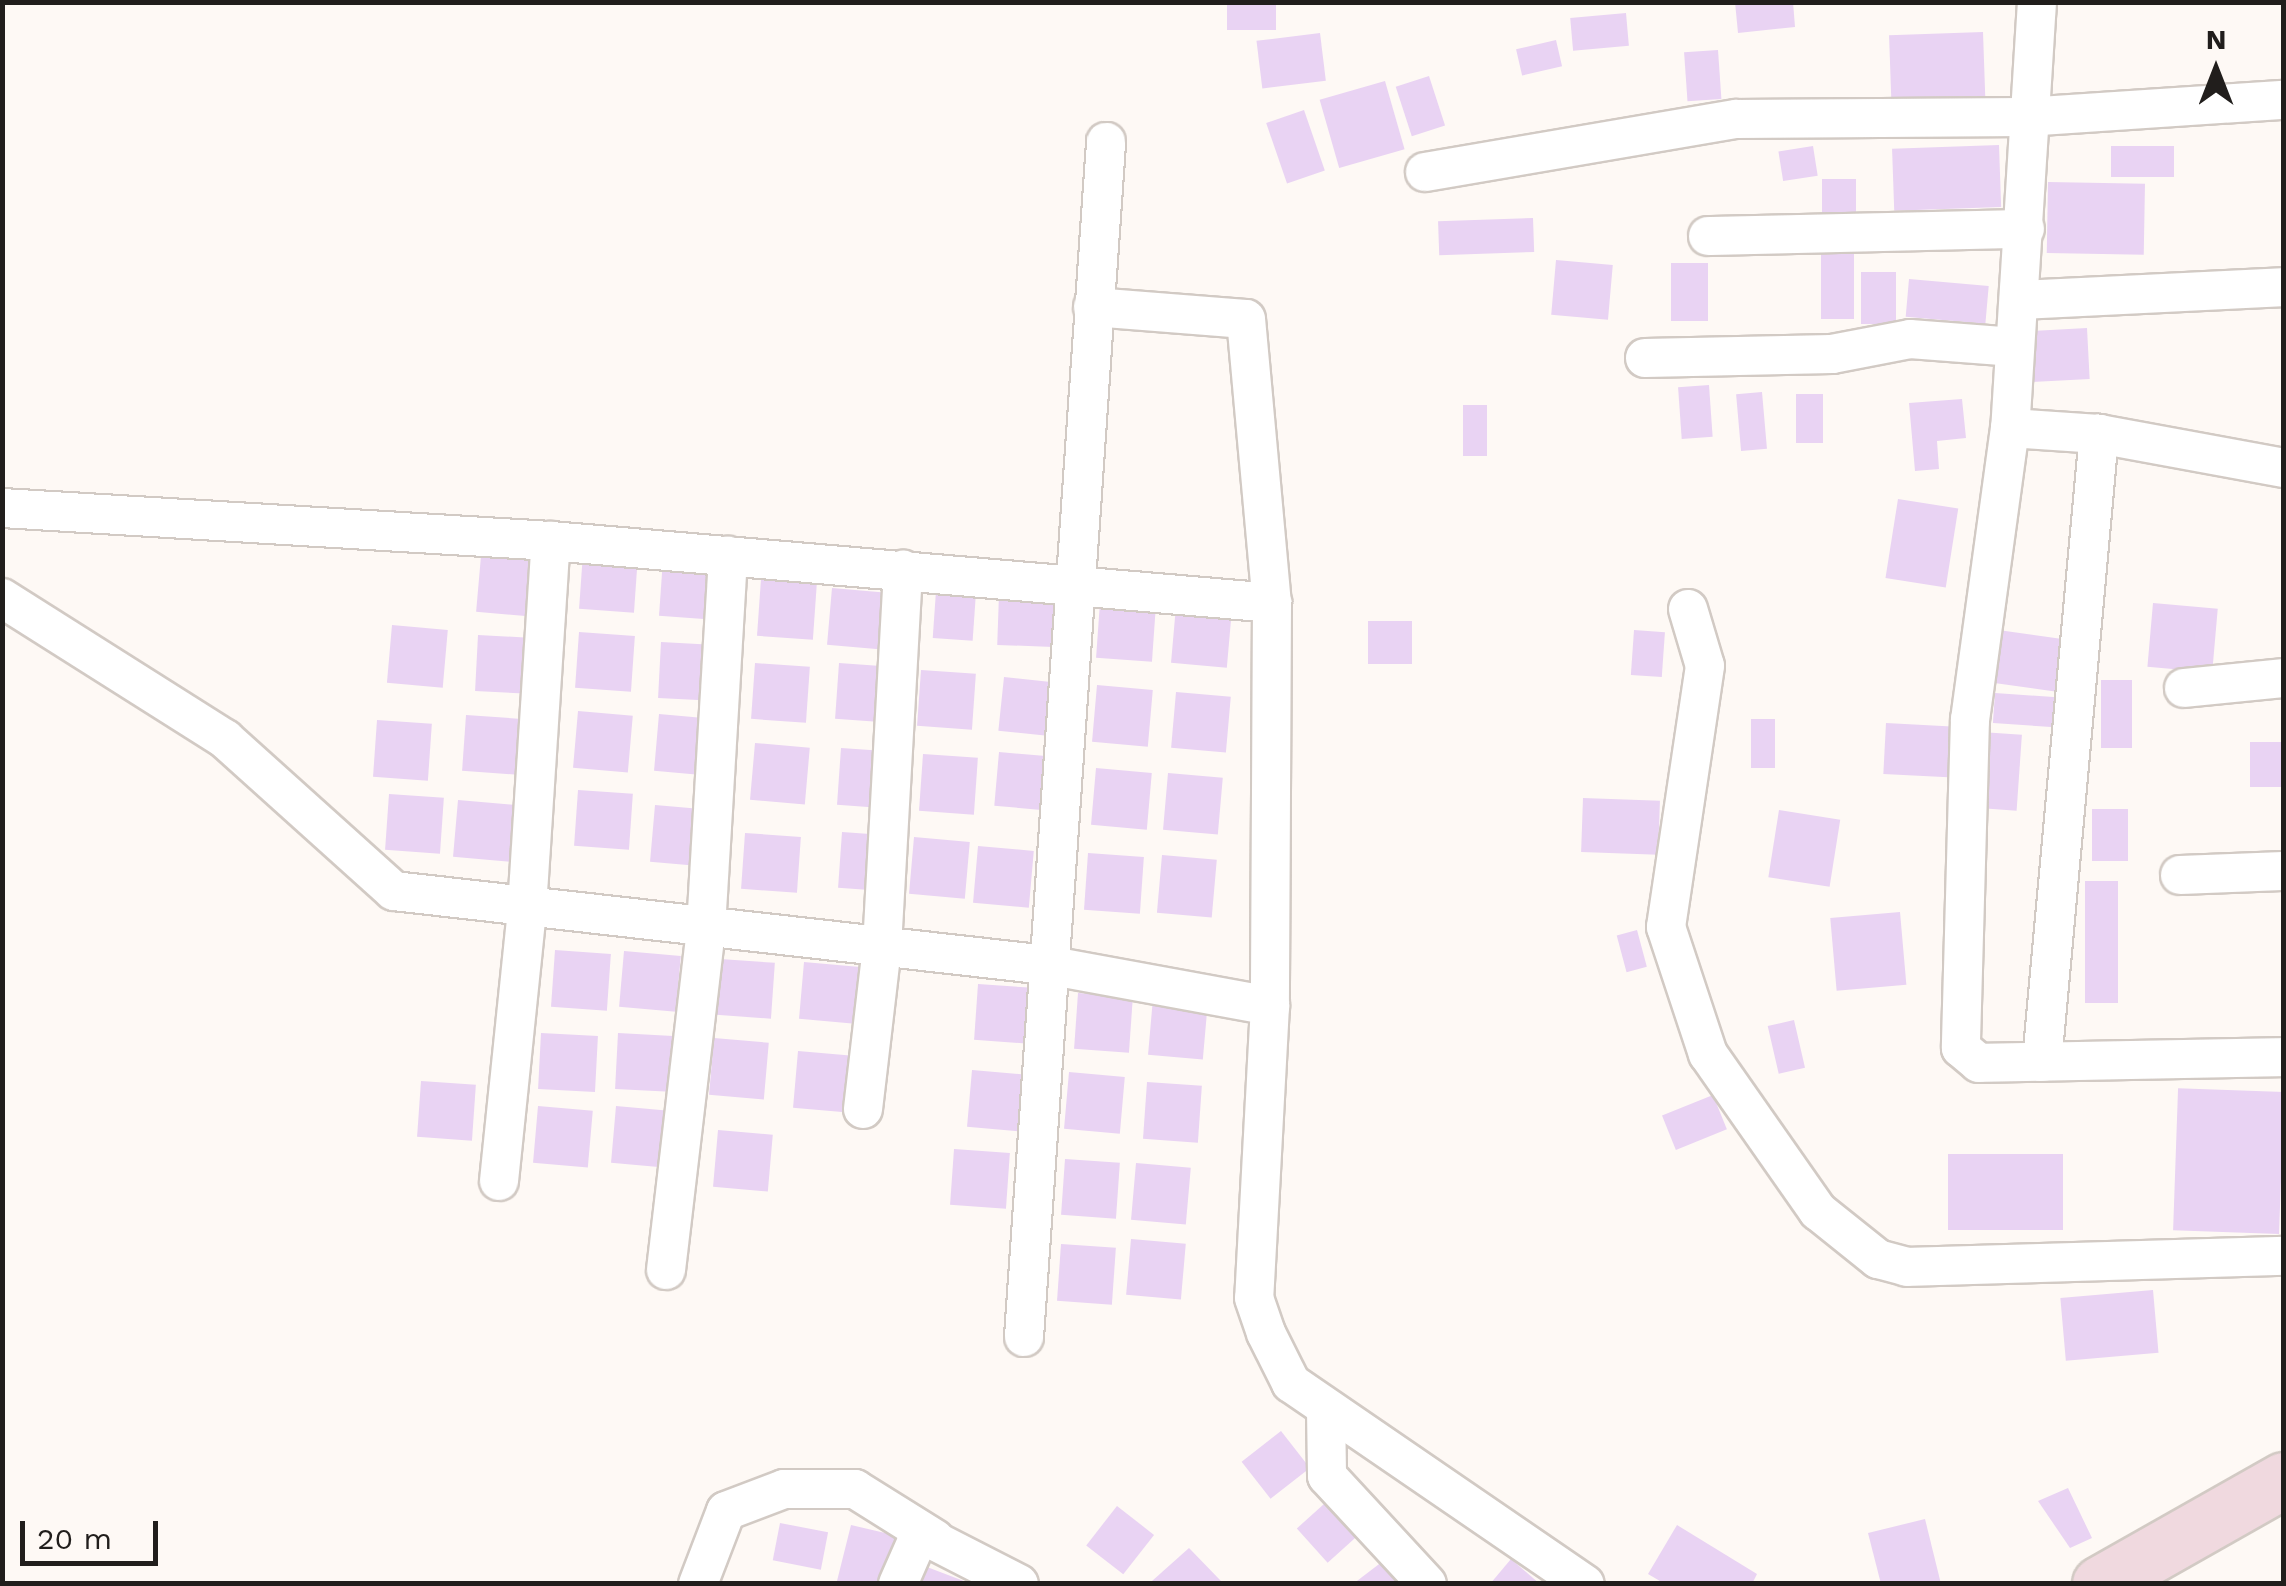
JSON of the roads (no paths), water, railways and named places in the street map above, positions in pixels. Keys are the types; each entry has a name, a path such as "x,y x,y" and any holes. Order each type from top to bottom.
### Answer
{"street":[{"path":"2037,2 2024,118 2024,229 2010,428 1970,719 1960,1048 1979,1063 2284,1057"},
{"path":"1426,172 1736,119 2024,118 2284,100"},
{"path":"1024,1337 1106,142"},
{"path":"1708,236 2024,229"},
{"path":"2019,300 2284,287"},
{"path":"1094,307 1246,319 1272,603 1270,1006 1254,1298 1291,1383 1585,1584"},
{"path":"1644,358 1832,354 1910,339 2015,347"},
{"path":"2010,428 2099,434 2284,468"},
{"path":"2042,1062 2099,434"},
{"path":"2,508 551,541 1272,603"},
{"path":"498,1181 527,908 551,541"},
{"path":"666,1270 706,928 728,556"},
{"path":"863,1109 882,947 902,570"},
{"path":"2,598 226,738 394,890 1047,966 1270,1006"},
{"path":"1688,610 1705,666 1666,927 1708,1054 1818,1211 1878,1259 1907,1267 2284,1256"},
{"path":"2184,688 2284,678"},
{"path":"2180,874 2284,871"},
{"path":"1326,1410 1327,1476 1428,1584"},
{"path":"2100,1584 2284,1480"},
{"path":"698,1584 726,1511 784,1489 854,1489 1020,1584"},
{"path":"898,1584 916,1543 936,1539"}]}
